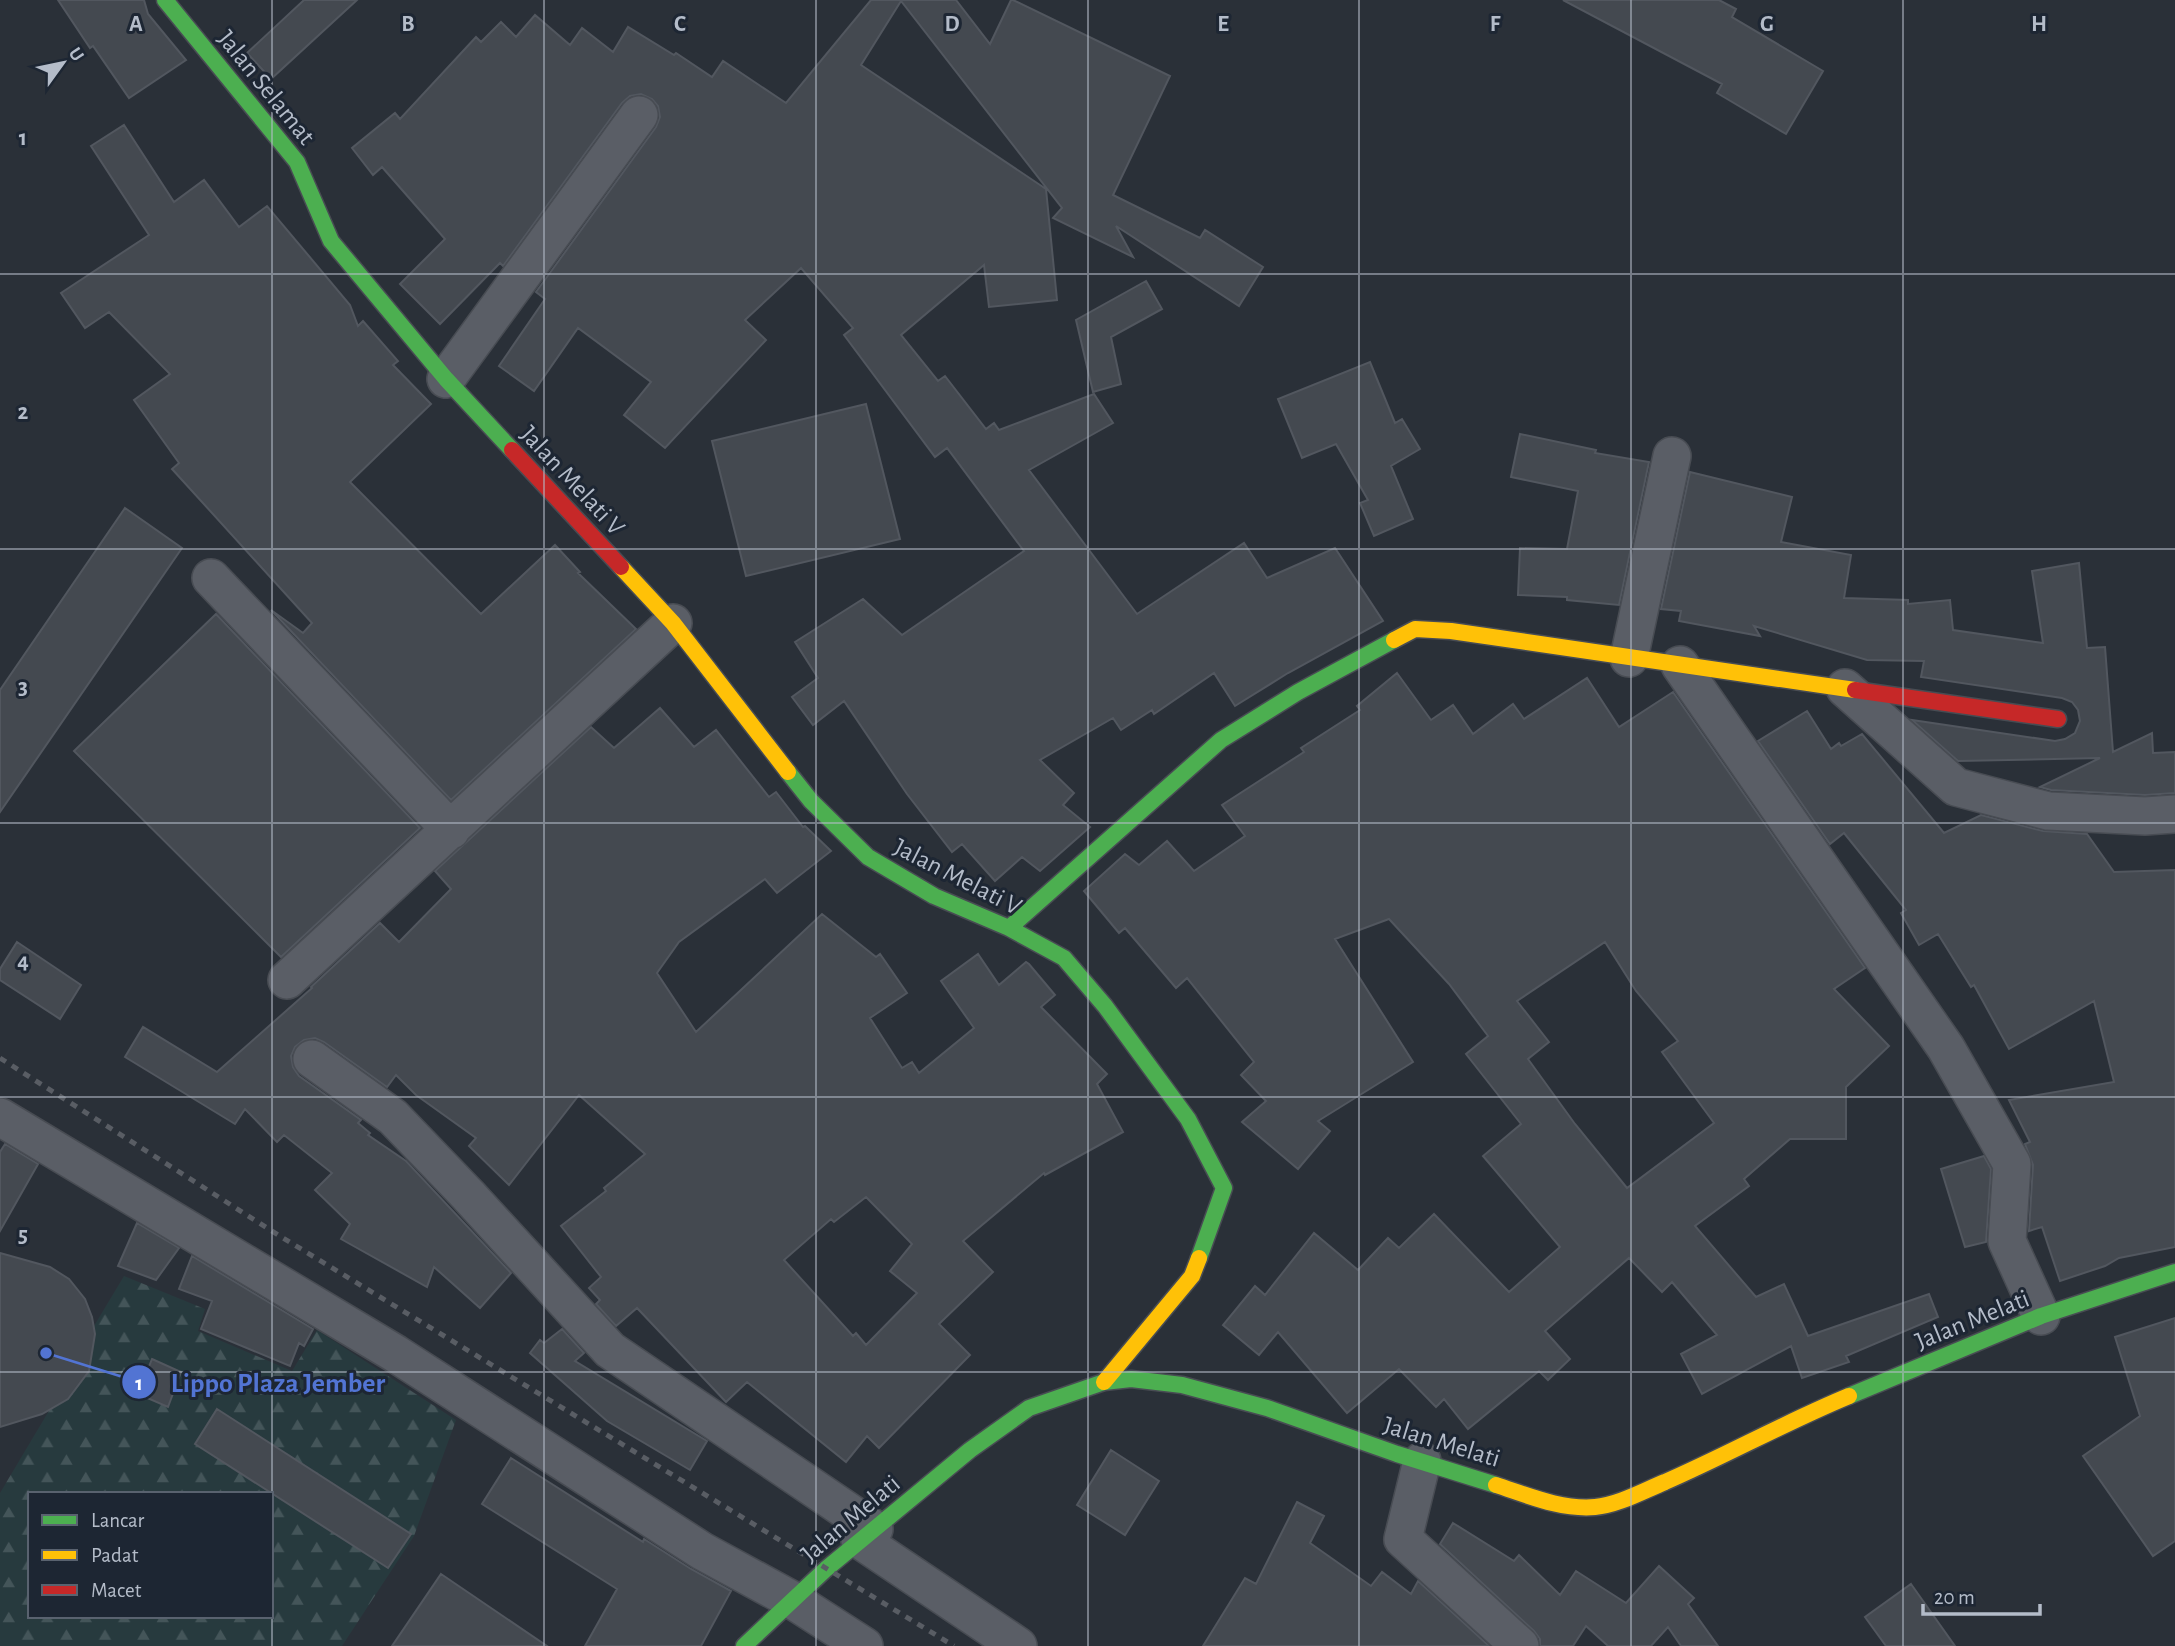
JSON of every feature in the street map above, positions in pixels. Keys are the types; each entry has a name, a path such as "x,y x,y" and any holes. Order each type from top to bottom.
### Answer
{"street":[{"name":"Jalan Selamat","path":"165,0 297,162 331,241 446,379"},
{"path":"446,379 639,115"},
{"name":"Jalan Melati V","path":"446,379 673,623 811,801 868,857 934,896 1009,928 1064,958 1105,1006 1188,1119 1224,1188 1192,1276 1104,1382"},
{"path":"1629,658 1672,456"},
{"path":"211,578 452,830"},
{"path":"287,980 673,623"},
{"path":"1009,928 1221,740 1298,692 1415,629 1451,631 2057,719"},
{"path":"1680,665 1946,1048 2012,1164 2007,1241 2041,1316"},
{"path":"1845,688 1956,787 2048,811 2145,816 2175,814"},
{"path":"312,1059 393,1117 610,1350 1018,1646"},
{"path":"0,1117 428,1374 702,1551 794,1601 864,1646"},
{"name":"Jalan Melati","path":"744,1646 826,1569 970,1450 1029,1408 1104,1382 1131,1379 1182,1385 1268,1408 1551,1502 1597,1507 1650,1488 1822,1407 2041,1316 2175,1272"},
{"path":"1422,1461 1403,1539 1520,1646"}],"green space":[{"path":"124,1276 205,1309 198,1331 292,1371 317,1330 456,1420 414,1536 342,1646 0,1646 0,1493 50,1409 68,1399 89,1371 94,1326"}],"building":[{"path":"58,0 144,0 148,14 186,60 129,98 93,46 90,48"},
{"path":"304,0 357,0 271,79 247,53"},
{"path":"871,0 956,0 990,44 1013,0 1170,76 1113,195 1200,238 1205,230 1263,267 1239,306 1116,226 1133,257 1053,218 1062,208 901,1 861,65 1046,189 1057,300 989,307 984,265 901,335 938,381 945,376 986,429 994,423 999,430 1094,394 1113,423 1029,470 1137,614 1244,543 1267,578 1335,548 1383,621 1288,673 1235,706 1214,673 1154,714 1152,710 1121,730 1113,718 1040,760 1074,793 1063,805 1090,827 1040,871 1022,857 995,881 962,844 952,852 907,794 844,701 813,725 792,697 818,678 795,642 863,599 902,635 1024,551 947,448 935,457 844,335 853,328 801,268 745,320 766,340 665,448 624,415 651,382 578,328 534,391 499,366 545,299 536,292 656,127 660,117 658,106 652,99 641,94 630,96 622,103 503,266 500,263 440,324 400,284 445,239 382,167 373,175 352,148 395,113 400,119 476,37 481,42 501,22 516,37 535,15 570,45 582,28 613,52 628,27 674,55 676,53 712,77 723,61 786,103"},
{"path":"1563,0 1719,0 1736,9 1732,17 1823,71 1786,134 1717,93 1722,84"},
{"path":"124,125 174,202 204,180 239,227 267,206 350,305 358,326 363,321 398,361 393,365 431,404 350,482 481,614 555,545 580,572 578,573 636,629 451,800 271,610 303,633 312,623 172,469 179,463 134,400 170,374 109,312 85,328 61,293 149,235 91,146"},
{"path":"1146,281 1162,309 1111,337 1121,384 1093,392 1076,320"},
{"path":"1370,362 1395,423 1402,419 1420,449 1391,466 1413,519 1374,536 1360,503 1368,500 1336,444 1302,458 1278,399"},
{"path":"866,404 900,539 746,576 712,441"},
{"path":"1520,434 1596,450 1595,453 1649,462 1619,605 1567,600 1567,597 1518,595 1520,548 1567,549 1578,491 1511,477"},
{"path":"1690,472 1792,497 1781,542 1851,555 1844,598 1908,600 1908,604 1950,600 1953,630 2043,643 2032,571 2079,563 2087,648 2105,647 2113,752 2152,733 2153,753 2175,752 2175,793 2145,795 2051,790 2040,787 2100,758 1958,761 1912,720 2055,741 2075,733 2080,721 2078,710 2072,702 2062,698 1921,677 1924,661 1867,660 1754,626 1760,636 1679,621 1681,611 1661,609"},
{"path":"125,508 182,548 0,812 0,690"},
{"path":"216,614 420,828 281,957 74,751"},
{"path":"1397,673 1431,720 1453,705 1473,734 1513,704 1524,719 1587,678 1619,727 1673,692 1865,968 1834,989 1889,1046 1846,1087 1846,1139 1790,1139 1744,1179 1749,1186 1695,1226 1756,1297 1784,1284 1808,1336 1929,1294 1938,1317 1846,1356 1849,1362 1802,1378 1791,1346 1702,1394 1681,1354 1717,1335 1672,1282 1662,1292 1629,1258 1545,1331 1570,1359 1548,1380 1539,1371 1468,1429 1444,1399 1436,1407 1399,1369 1347,1413 1278,1332 1259,1355 1223,1325 1255,1286 1265,1295 1314,1233 1358,1270 1388,1238 1399,1248 1434,1214 1509,1292 1560,1247 1483,1156 1521,1124 1466,1054 1488,1036 1449,984 1389,919 1335,939 1413,1062 1318,1121 1330,1131 1298,1169 1242,1122 1266,1101 1241,1075 1254,1062 1187,978 1176,988 1125,928 1119,933 1084,891 1125,854 1139,865 1167,841 1194,871 1245,836 1222,805 1304,752 1301,748 1360,710 1357,706","holes":["1605,942 1636,991 1678,1041 1662,1052 1714,1123 1627,1188 1575,1124 1528,1059 1549,1042 1517,1001"]},
{"path":"660,708 694,747 716,730 769,797 776,792 803,827 831,851 777,893 765,879 679,942 657,973 696,1032 822,914 876,957 880,954 907,993 870,1018 902,1068 912,1062 919,1073 974,1028 941,981 978,954 999,985 1026,962 1029,964 1055,995 1041,1007 1107,1074 1097,1084 1123,1132 1045,1175 1044,1173 963,1241 993,1272 939,1324 970,1355 879,1448 867,1436 846,1462 747,1382 726,1402 637,1308 616,1326 596,1304 600,1300 589,1288 601,1277 561,1226 606,1191 604,1188 645,1154 579,1095 509,1185 469,1146 476,1138 416,1095 396,1075 387,1087 315,1038 304,1040 295,1047 291,1056 293,1067 299,1076 361,1120 358,1123 370,1133 368,1135 406,1161 511,1273 480,1308 434,1267 427,1287 341,1239 350,1224 315,1190 332,1173 284,1135 277,1142 245,1109 235,1124 125,1057 143,1027 217,1072 380,923 399,942 451,889 435,871 591,727 614,748","holes":["866,1197 912,1244 890,1271 917,1293 866,1345 856,1333 853,1336 784,1260 831,1219 834,1222"]},
{"path":"1807,711 1831,749 1862,734 1944,833 1981,815 2043,831 2087,834 2114,872 2175,870 2175,1247 2119,1258 2105,1266 2060,1281 2042,1227 2029,1231 2033,1165 2025,1144 2030,1142 2009,1100 2114,1082 2094,1001 2009,1049 1974,985 1971,987 1938,934 1919,945 1901,913 1906,910 1844,833 1830,844 1758,741"},
{"path":"17,942 81,985 60,1019 0,980 0,969"},
{"path":"5,1144 38,1164 0,1231 0,1152"},
{"path":"1984,1156 1991,1169 1986,1242 1965,1247 1941,1169"},
{"path":"137,1223 179,1248 156,1280 118,1266"},
{"path":"0,1253 50,1267 69,1279 85,1299 95,1334 89,1371 68,1399 42,1414 0,1427"},
{"path":"192,1256 313,1329 304,1346 299,1343 290,1366 201,1329 212,1301 179,1289"},
{"path":"2175,1318 2175,1541 2153,1556 2083,1456 2140,1416 2115,1337"},
{"path":"562,1329 584,1353 575,1361 707,1441 690,1470 607,1421 530,1353 540,1340 544,1343"},
{"path":"152,1359 181,1372 168,1407 138,1394"},
{"path":"217,1409 411,1534 388,1568 195,1444"},
{"path":"1111,1450 1159,1481 1125,1535 1077,1505"},
{"path":"511,1458 643,1542 644,1539 731,1591 701,1646 585,1646 617,1589 482,1504"},
{"path":"1297,1502 1324,1516 1310,1543 1371,1586 1382,1572 1411,1594 1418,1581 1489,1646 1203,1646 1245,1578 1256,1584"},
{"path":"1453,1523 1514,1561 1519,1555 1560,1595 1576,1571 1626,1603 1659,1566 1694,1598 1688,1604 1718,1646 1681,1646 1668,1627 1651,1646 1608,1646 1586,1626 1573,1646 1540,1646 1540,1639 1534,1631 1440,1544"},
{"path":"441,1574 547,1646 392,1646"},
{"path":"1911,1584 1955,1646 1886,1646 1865,1617"}],"railway":[{"path":"0,1058 283,1238 954,1646"}],"traffic: fast":[{"path":"165,0 297,162 331,241 446,379 512,450"},
{"path":"1009,928 1221,740 1298,692 1394,640"},
{"path":"788,772 811,801 868,857 934,896 1009,928 1064,958 1105,1006 1188,1119 1224,1188 1199,1258"},
{"path":"1849,1396 2041,1316 2175,1272"},
{"path":"744,1646 826,1569 970,1450 1029,1408 1104,1382 1131,1379 1182,1385 1267,1408 1397,1454 1496,1485"}],"traffic: slow":[{"path":"621,567 673,623 788,772"},
{"path":"1394,640 1415,629 1451,631 1855,690"},
{"path":"1104,1382 1192,1276 1199,1258"},
{"path":"1496,1485 1544,1501 1570,1506 1595,1507 1613,1504 1688,1472 1849,1396"}],"traffic: jam":[{"path":"512,450 621,567"},
{"path":"1855,690 2058,719"}],"place":[{"name":"Lippo Plaza Jember","path":"46,1353"}]}
